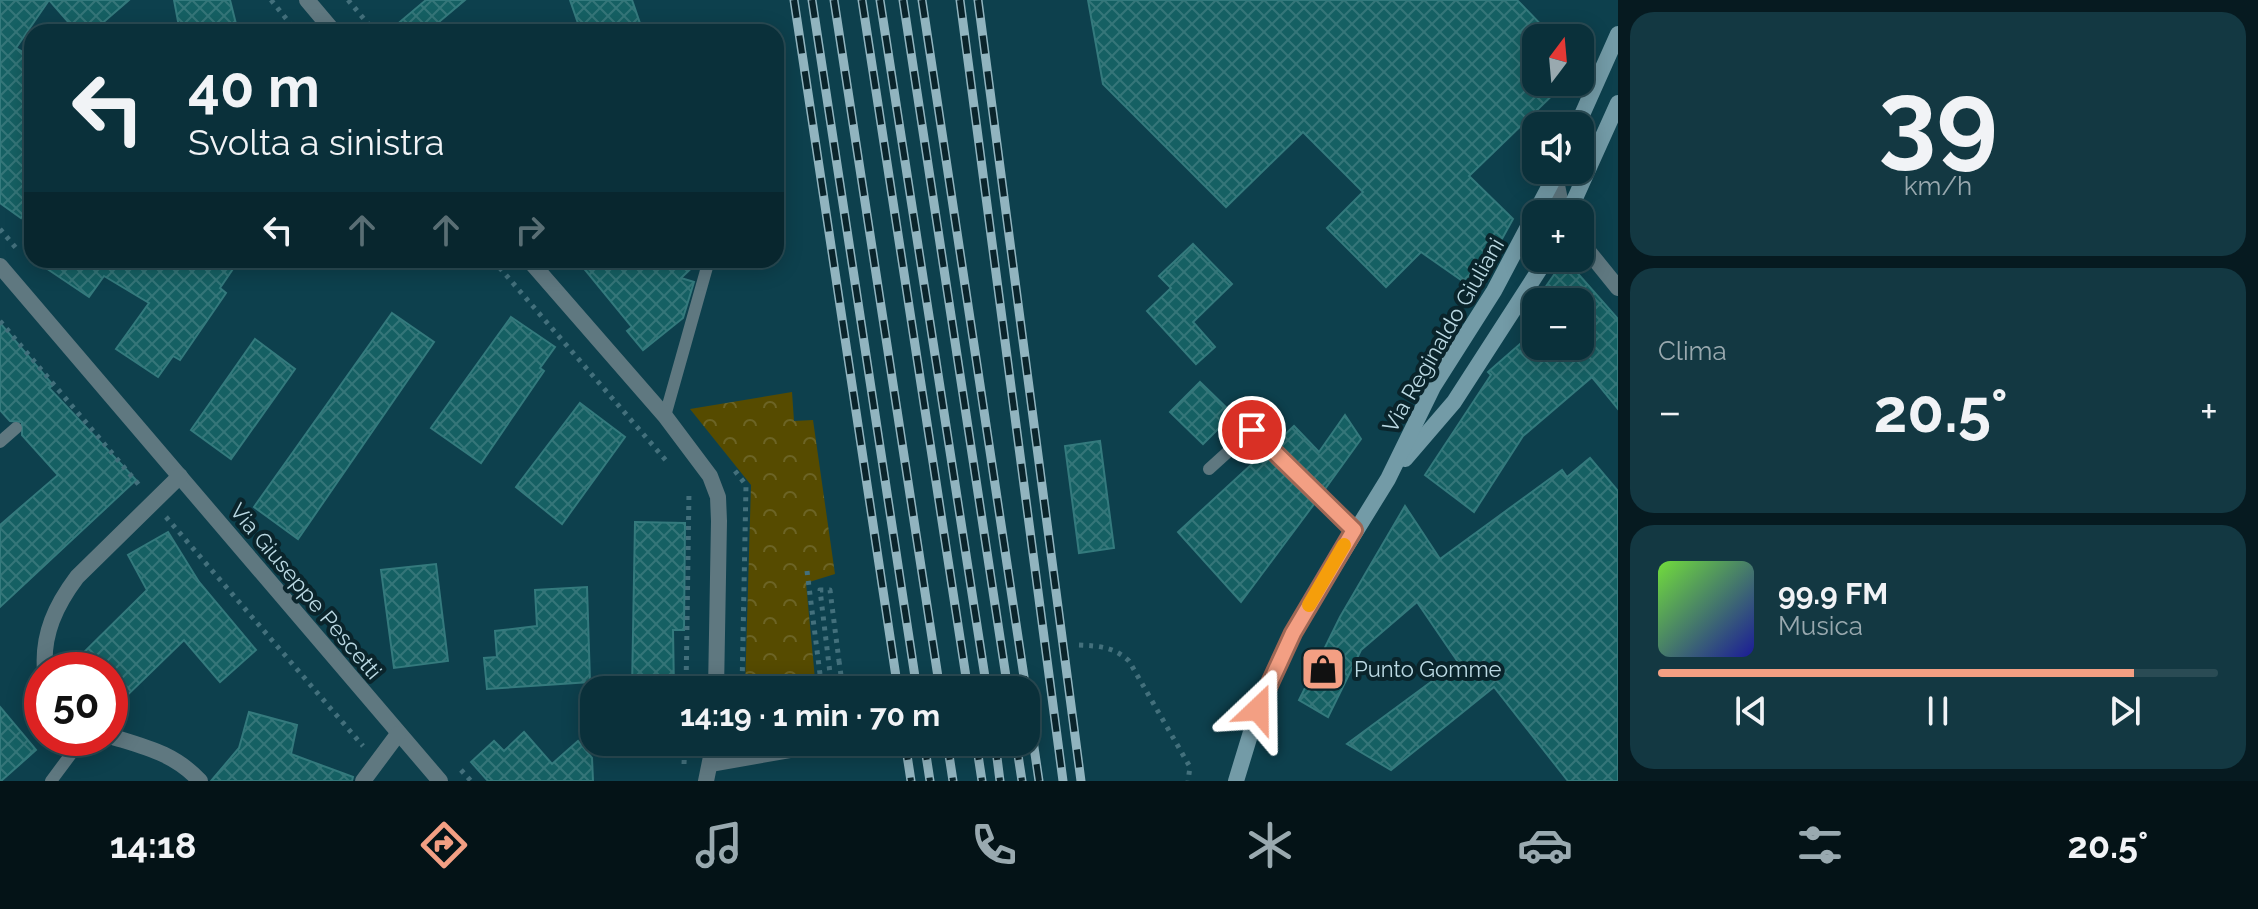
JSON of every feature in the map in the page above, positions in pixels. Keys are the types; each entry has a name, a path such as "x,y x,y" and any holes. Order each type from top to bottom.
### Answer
{"main road":[{"path":"1583,112 1618,34"},
{"path":"1573,200 1618,103"},
{"name":"Via Reginaldo Giuliani","path":"1388,479 1433,387 1494,291 1551,184"},
{"name":"Via Reginaldo Giuliani","path":"1236,781 1258,709 1275,670 1354,530 1388,479 1454,402 1538,272"}],"street":[{"path":"307,0 327,24"},
{"path":"1594,258 1618,288"},
{"name":"Via Giuseppe Pescetti","path":"0,266 440,781"},
{"path":"536,268 665,416 710,476 718,497 716,676"},
{"path":"44,652 63,595 152,501 180,476"},
{"path":"363,781 398,734"},
{"path":"128,742 164,753 185,765 200,781"},
{"path":"708,773 778,756"}],"lane":[{"path":"665,416 707,268"},
{"path":"0,442 16,428"},
{"path":"1209,469 1252,430 1354,530"},
{"path":"51,781 70,756"}],"path":[{"path":"271,0 290,24"},
{"path":"348,0 368,24"},
{"path":"500,268 675,472"},
{"path":"0,321 376,761"},
{"path":"685,484 690,498 686,676"},
{"path":"742,676 746,485"},
{"path":"807,571 820,676"},
{"path":"830,676 820,590 830,590 843,676"},
{"path":"1079,645 1104,646 1118,651 1129,661 1190,767 1188,781"}],"green space":[{"path":"792,392 794,421 813,420 835,574 806,583 815,676 745,676 751,485 690,409"}],"building":[{"path":"0,0 49,0 32,24 24,24 24,36 16,48 24,52 24,213 21,218 0,203"},
{"path":"49,0 129,0 101,24 70,24"},
{"path":"174,0 230,0 236,24 178,24"},
{"path":"426,0 465,0 436,24 398,24"},
{"path":"570,0 632,0 640,24 578,24"},
{"path":"1088,0 1517,0 1540,24 1522,24 1522,96 1552,96 1535,112 1522,112 1522,125 1469,176 1513,219 1474,289 1421,252 1386,287 1327,228 1363,192 1303,132 1226,207 1103,84"},
{"path":"1193,244 1232,284 1193,322 1215,347 1196,364 1147,311 1171,288 1159,276"},
{"path":"46,268 234,268 220,288 226,293 180,360 173,356 158,377 116,349 149,303 104,276 89,297"},
{"path":"584,268 692,268 681,278 694,282 683,318 643,350 627,331 632,327"},
{"path":"1556,272 1576,272 1591,288 1545,288"},
{"path":"1594,292 1618,319 1618,409 1592,377 1523,436 1474,512 1425,475 1491,375 1488,372 1522,342 1522,360 1594,360"},
{"path":"392,313 434,342 298,539 254,507"},
{"path":"511,317 555,347 540,368 544,371 481,463 431,428"},
{"path":"0,323 53,385 49,388 136,480 0,607 0,525 58,475 22,435 22,422 10,421 0,410"},
{"path":"255,339 295,369 231,459 191,430"},
{"path":"1200,382 1233,414 1203,444 1170,412"},
{"path":"580,403 625,437 562,524 516,487"},
{"path":"1345,415 1361,439 1325,489 1277,442 1294,426 1319,452"},
{"path":"1100,441 1114,548 1079,553 1065,446"},
{"path":"1263,454 1314,504 1241,602 1178,532"},
{"path":"1590,458 1618,491 1618,781 1568,781 1494,687 1391,770 1347,744 1458,662 1417,602 1361,650 1328,717 1299,700 1340,617 1405,506 1440,559 1562,470 1567,477"},
{"path":"635,522 685,523 684,630 673,630 674,676 632,676"},
{"path":"168,532 199,582 256,650 220,682 184,640 128,694 128,652 84,652 147,590 128,555"},
{"path":"436,564 448,661 394,668 381,570"},
{"path":"587,587 590,676 580,676 580,683 487,689 484,658 497,657 495,631 537,626 535,590"},
{"path":"0,707 24,736 24,756 29,756 0,781"},
{"path":"249,712 297,725 291,754 353,777 352,781 211,781 239,748"},
{"path":"524,732 552,764 578,741 580,756 592,758 593,781 488,781 471,762 494,741 504,751"}],"railway":[{"path":"794,0 896,676"},
{"path":"812,0 915,676"},
{"path":"834,0 938,676"},
{"path":"862,0 966,676"},
{"path":"880,0 985,676"},
{"path":"903,0 1006,676"},
{"path":"922,0 1024,676"},
{"path":"960,0 1063,781"},
{"path":"978,0 1081,781"},
{"path":"907,756 911,781"},
{"path":"926,756 930,781"},
{"path":"949,756 953,781"},
{"path":"978,756 982,781"},
{"path":"997,756 1000,781"},
{"path":"1018,756 1022,781"},
{"path":"1035,756 1039,781"}],"slow traffic":[{"path":"1309,605 1344,545"}],"place":[{"name":"Punto Gomme","path":"1323,669"}],"route":[{"path":"1252,430 1354,530 1293,633 1258,709"}]}
